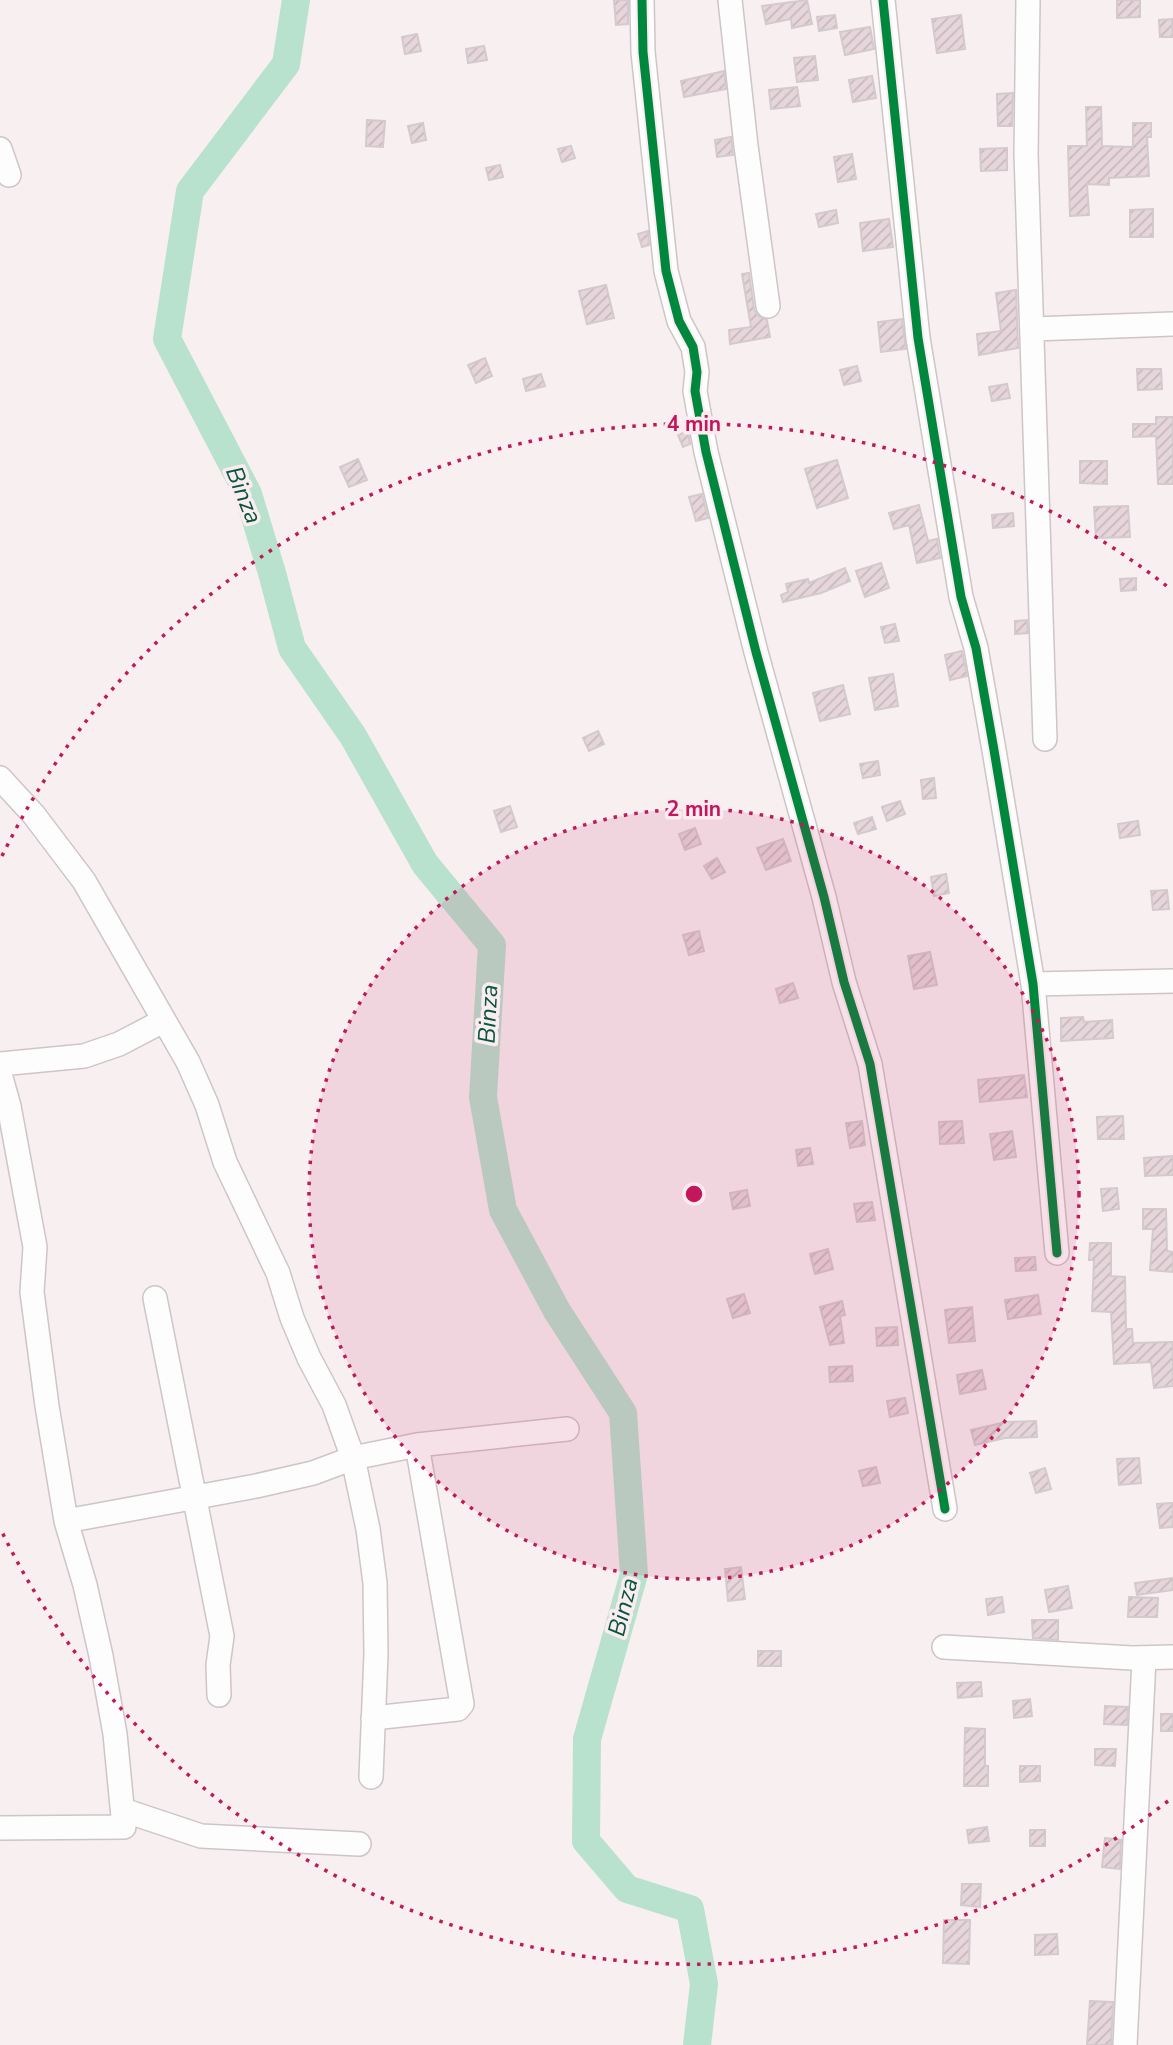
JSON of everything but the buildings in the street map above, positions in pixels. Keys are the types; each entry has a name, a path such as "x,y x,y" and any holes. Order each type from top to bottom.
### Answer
{"street":[{"path":"642,0 643,52 670,290 680,321 693,347 697,372 695,391 706,452 844,982 870,1063 945,1509"},
{"path":"730,0 746,146 768,306"},
{"path":"883,0 918,338 961,597 976,648 1033,984 1057,1253"},
{"path":"1028,0 1026,154 1045,740"},
{"path":"0,149 9,175"},
{"path":"1032,328 1173,324"},
{"path":"0,778 34,816 84,881 188,1062 225,1161 278,1273 292,1318 309,1358 334,1405 353,1458 368,1529 375,1583 371,1777"},
{"path":"1033,984 1173,981"},
{"path":"0,1064 84,1056 119,1044 163,1021"},
{"path":"0,1074 9,1106 36,1248 32,1292 47,1406 66,1521 85,1585 101,1656 115,1734 124,1827 0,1828"},
{"path":"155,1298 222,1636 218,1665 219,1695"},
{"path":"66,1521 313,1473 353,1458 417,1445 567,1429"},
{"path":"373,1718 458,1709 462,1704 417,1445"},
{"path":"944,1647 1144,1658 1173,1657"},
{"path":"1125,2045 1144,1658"},
{"path":"122,1810 201,1836 359,1844"}],"waterway":[{"name":"Binza","path":"296,0 286,64 190,191 167,339 248,494 292,648 353,736 425,864 492,945 483,1097 503,1210 557,1311 623,1413 634,1574 587,1739 586,1841 627,1889 690,1909 704,1984 697,2045"}],"cycle path":[{"path":"642,0 643,52 666,271 679,321 693,347 697,372 695,391 706,452 756,652 824,897 844,982 870,1064 945,1509"},
{"path":"883,0 918,338 961,597 976,648 1033,984 1057,1253"}]}
